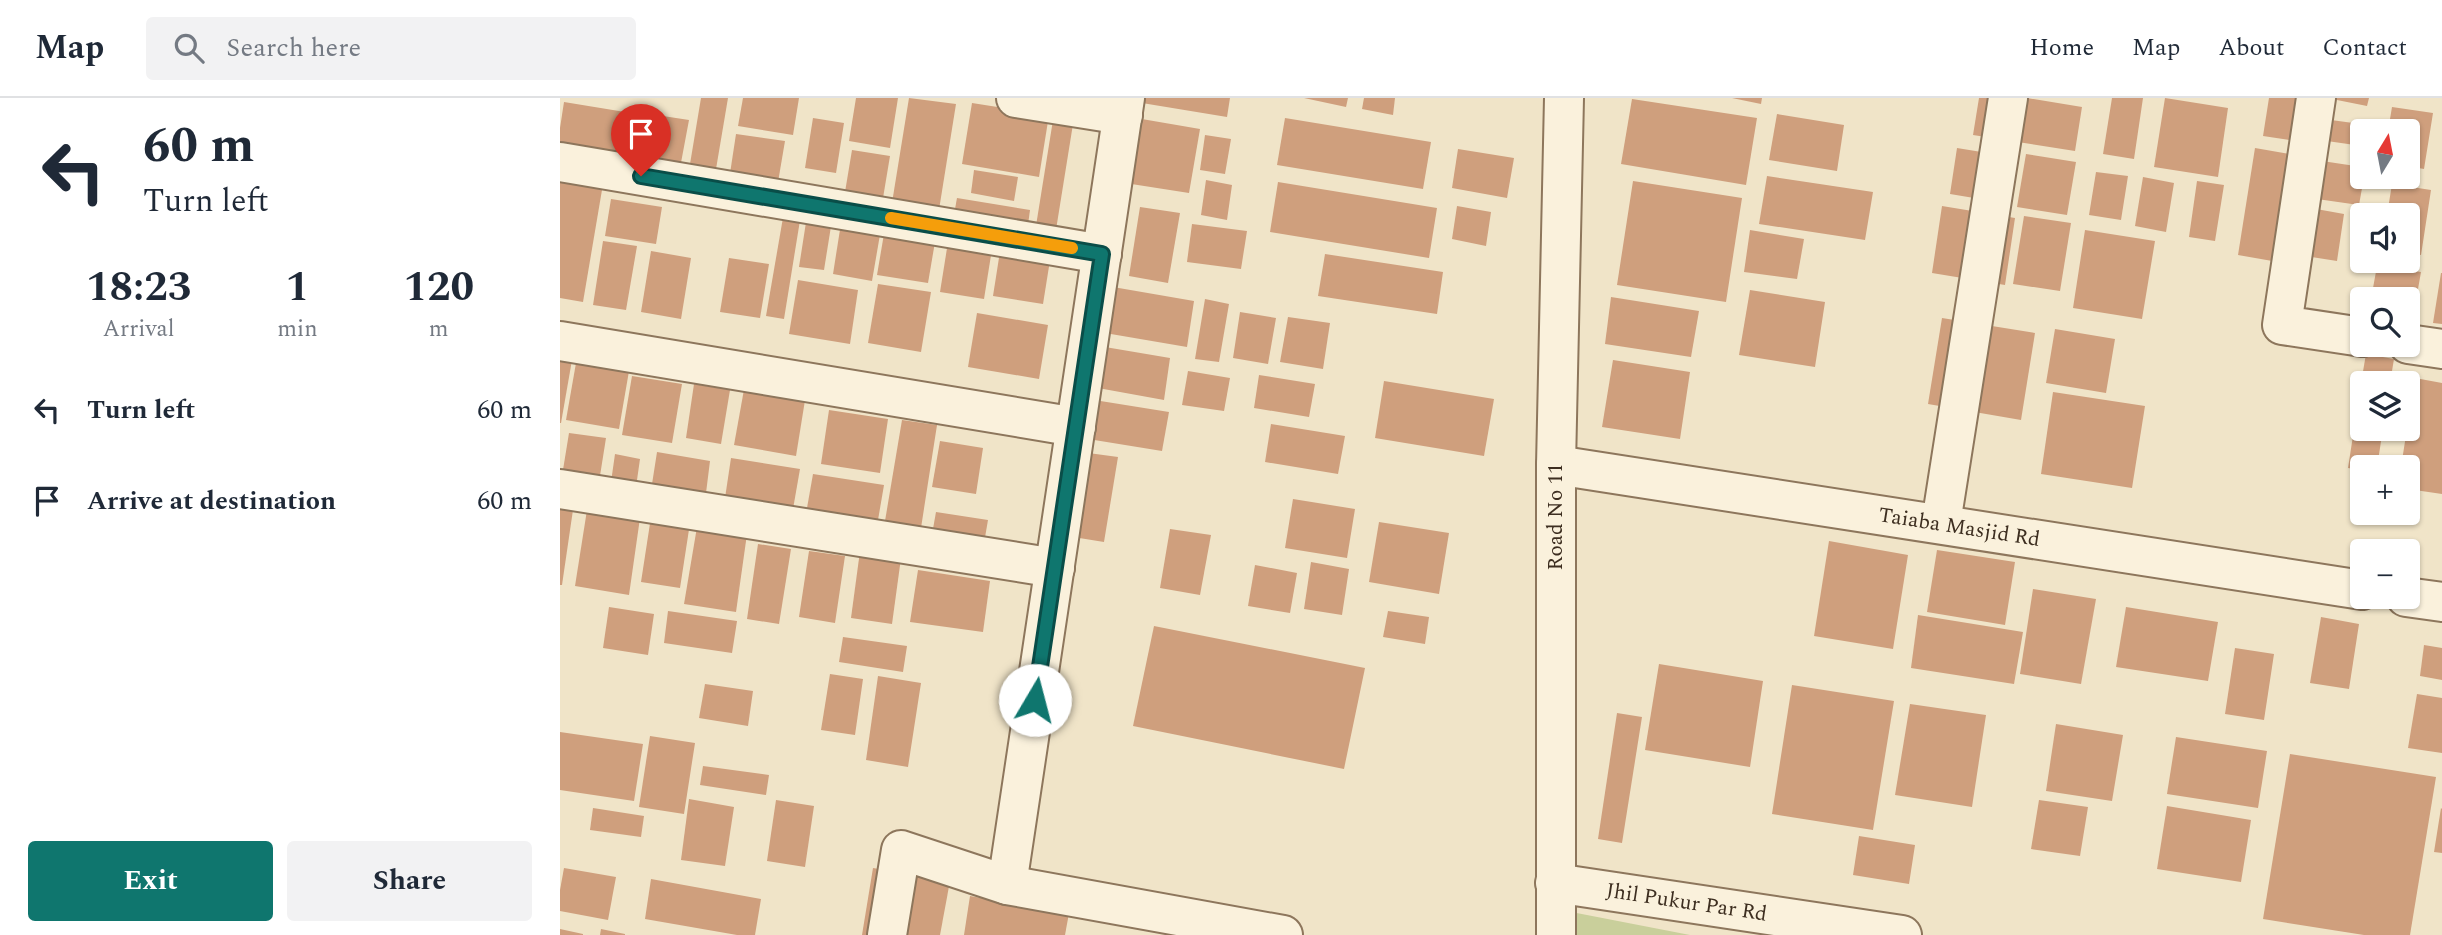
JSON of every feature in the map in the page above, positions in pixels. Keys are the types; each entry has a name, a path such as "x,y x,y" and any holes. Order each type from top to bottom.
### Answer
{"street":[{"path":"1007,885 1124,107 1016,98"},
{"name":"Road No 11","path":"1556,935 1556,465 1564,98"},
{"path":"1941,523 2008,98"},
{"path":"2316,98 2282,324 2350,335"},
{"path":"560,162 1102,254"},
{"path":"560,341 1076,427"},
{"path":"2420,346 2442,349"},
{"name":"Taiaba Masjid Rd","path":"1556,465 2350,588"},
{"path":"560,489 1055,568"},
{"path":"2420,599 2442,602"},
{"path":"887,935 901,850 1007,885 1283,935"},
{"name":"Jhil Pukur Par Rd","path":"1555,883 1902,935"}],"green space":[{"path":"1556,909 1690,935 1556,935"}],"building":[{"path":"701,98 728,98 716,169 690,164"},
{"path":"743,98 799,98 793,135 738,126"},
{"path":"856,98 898,98 890,148 849,141"},
{"path":"909,98 956,104 938,216 891,209"},
{"path":"1143,98 1230,98 1227,117 1142,103"},
{"path":"1304,98 1348,98 1346,107"},
{"path":"1364,98 1395,98 1393,115 1362,109"},
{"path":"1732,98 1762,98 1761,104"},
{"path":"1979,98 2027,98 2082,107 2075,151 1973,135"},
{"path":"2112,98 2143,98 2134,159 2103,154"},
{"path":"2165,98 2228,108 2218,177 2154,167"},
{"path":"2269,98 2316,98 2309,143 2263,136"},
{"path":"2327,98 2369,98 2367,106"},
{"path":"1632,99 1757,118 1746,185 1621,164"},
{"path":"564,102 625,112 618,157 560,148"},
{"path":"972,103 1049,115 1039,177 962,164"},
{"path":"2392,107 2433,113 2424,169 2420,168 2420,119 2390,119"},
{"path":"637,112 689,120 680,168 630,159"},
{"path":"1777,114 1844,125 1837,171 1769,160"},
{"path":"813,118 844,123 836,173 805,168"},
{"path":"1136,118 1200,129 1189,193 1125,183"},
{"path":"1285,118 1431,142 1423,189 1277,165"},
{"path":"1053,120 1073,124 1055,236 1035,232"},
{"path":"2331,120 2350,123 2350,144 2327,141"},
{"path":"736,134 785,141 777,188 729,180"},
{"path":"1205,135 1231,139 1225,174 1200,170"},
{"path":"1957,148 2012,157 2004,203 1950,194"},
{"path":"2255,148 2295,155 2278,262 2238,255"},
{"path":"1458,149 1514,158 1507,198 1452,188"},
{"path":"852,150 890,156 882,204 844,198"},
{"path":"2026,154 2076,162 2067,215 2017,207"},
{"path":"2302,158 2350,165 2350,189 2362,189 2359,203 2296,196"},
{"path":"974,170 1018,177 1014,201 971,193"},
{"path":"2096,172 2128,176 2121,220 2089,215"},
{"path":"1767,176 1873,192 1865,240 1759,224"},
{"path":"560,177 603,184 583,302 560,298"},
{"path":"2143,177 2174,183 2166,232 2135,226"},
{"path":"1206,180 1232,185 1227,220 1201,215"},
{"path":"1633,181 1742,198 1726,302 1617,285"},
{"path":"2197,181 2224,185 2215,241 2189,237"},
{"path":"1278,182 1437,208 1429,258 1270,232"},
{"path":"2391,189 2431,190 2421,255 2420,203 2389,203"},
{"path":"957,198 1030,210 1027,232 953,220"},
{"path":"611,199 662,207 656,244 605,236"},
{"path":"2294,205 2344,214 2337,261 2286,253"},
{"path":"785,206 802,208 784,319 766,316"},
{"path":"1457,206 1491,212 1486,246 1452,239"},
{"path":"1942,206 2015,218 2005,285 1932,273"},
{"path":"1140,207 1180,213 1168,283 1129,276"},
{"path":"807,216 832,220 824,270 799,267"},
{"path":"2024,216 2071,223 2060,291 2013,284"},
{"path":"842,217 882,223 872,281 833,274"},
{"path":"1192,224 1247,231 1241,269 1187,262"},
{"path":"885,228 936,236 928,283 877,275"},
{"path":"1750,230 1804,239 1797,279 1744,272"},
{"path":"2085,230 2155,241 2142,319 2073,308"},
{"path":"603,241 637,246 626,310 593,305"},
{"path":"948,242 992,249 984,299 940,292"},
{"path":"1001,245 1051,254 1043,304 993,296"},
{"path":"651,251 691,258 681,319 641,312"},
{"path":"1325,254 1443,272 1437,314 1318,296"},
{"path":"729,258 769,264 760,318 720,312"},
{"path":"2421,272 2418,287 2373,287 2376,273"},
{"path":"2442,273 2442,324 2433,323"},
{"path":"798,280 858,290 850,344 789,334"},
{"path":"878,284 931,292 921,352 868,343"},
{"path":"1113,287 1194,301 1187,347 1105,333"},
{"path":"1750,290 1825,302 1815,367 1739,355"},
{"path":"1611,297 1699,311 1691,357 1605,344"},
{"path":"1205,299 1229,304 1219,362 1195,359"},
{"path":"1240,312 1276,318 1268,364 1233,358"},
{"path":"977,313 1048,325 1039,379 968,367"},
{"path":"1288,317 1330,323 1323,369 1280,362"},
{"path":"1942,318 2035,333 2021,420 1928,404"},
{"path":"2055,329 2115,339 2106,393 2046,383"},
{"path":"1105,347 1170,358 1164,400 1098,388"},
{"path":"2365,357 2394,359 2392,371 2363,371"},
{"path":"560,358 572,360 561,423 560,423"},
{"path":"1613,360 1690,372 1680,439 1602,427"},
{"path":"576,363 629,371 619,429 566,420"},
{"path":"1188,371 1230,378 1224,411 1182,405"},
{"path":"1259,375 1315,384 1309,417 1254,408"},
{"path":"632,376 682,384 672,443 622,435"},
{"path":"2420,379 2442,383 2442,494 2420,491 2420,455 2403,455 2405,441 2420,441"},
{"path":"1384,381 1494,399 1484,456 1375,438"},
{"path":"694,384 730,390 721,444 686,438"},
{"path":"745,384 806,394 796,456 734,445"},
{"path":"2053,392 2145,406 2132,488 2041,474"},
{"path":"1088,399 1169,412 1162,451 1082,438"},
{"path":"829,410 888,419 880,473 821,464"},
{"path":"902,420 937,425 921,528 885,521"},
{"path":"1271,424 1345,436 1338,474 1265,462"},
{"path":"569,433 606,438 599,482 562,476"},
{"path":"940,441 983,448 976,494 932,487"},
{"path":"2352,441 2381,441 2379,455 2350,455"},
{"path":"657,452 710,461 706,493 652,484"},
{"path":"1081,452 1118,457 1104,542 1067,536"},
{"path":"615,454 640,459 636,487 611,482"},
{"path":"731,458 800,469 793,509 725,498"},
{"path":"813,474 884,485 878,520 807,508"},
{"path":"1293,499 1355,509 1347,558 1285,548"},
{"path":"560,501 574,503 562,585 560,585"},
{"path":"587,510 640,518 629,595 575,586"},
{"path":"936,512 988,520 983,549 931,540"},
{"path":"651,517 690,523 680,588 641,582"},
{"path":"1379,522 1449,533 1439,594 1369,582"},
{"path":"697,527 747,534 736,612 684,604"},
{"path":"1170,529 1211,535 1200,595 1160,588"},
{"path":"1829,541 1908,555 1893,649 1814,636"},
{"path":"758,544 791,549 779,624 747,619"},
{"path":"1937,550 2015,562 2005,625 1927,612"},
{"path":"809,551 845,556 835,623 799,617"},
{"path":"860,551 901,558 892,624 851,618"},
{"path":"1311,562 1349,569 1342,615 1304,609"},
{"path":"1255,565 1297,573 1290,613 1248,606"},
{"path":"918,570 990,581 983,632 910,622"},
{"path":"2033,589 2096,599 2081,684 2020,674"},
{"path":"609,607 654,614 648,655 603,648"},
{"path":"2126,607 2218,622 2208,681 2116,667"},
{"path":"668,611 737,621 732,653 664,643"},
{"path":"1388,611 1429,617 1425,644 1383,637"},
{"path":"1918,615 2023,632 2014,684 1911,668"},
{"path":"2321,617 2359,624 2349,689 2310,683"},
{"path":"1154,626 1365,668 1344,769 1133,726"},
{"path":"843,637 907,646 903,672 839,662"},
{"path":"2424,645 2442,648 2442,680 2420,676"},
{"path":"2235,648 2274,654 2264,720 2225,714"},
{"path":"1659,664 1763,681 1750,767 1645,750"},
{"path":"830,674 863,679 855,735 821,730"},
{"path":"878,676 921,683 908,767 866,760"},
{"path":"705,684 753,691 748,726 699,718"},
{"path":"1792,685 1894,701 1873,830 1772,814"},
{"path":"2417,694 2442,698 2442,753 2408,748"},
{"path":"1910,704 1986,715 1972,807 1895,795"},
{"path":"1617,713 1642,717 1622,843 1598,839"},
{"path":"2056,724 2123,735 2112,801 2046,791"},
{"path":"560,732 643,744 634,801 560,790"},
{"path":"650,736 695,743 684,814 639,807"},
{"path":"2176,737 2267,751 2258,808 2167,794"},
{"path":"2290,754 2436,777 2410,935 2364,935 2263,919"},
{"path":"703,766 769,775 766,795 700,785"},
{"path":"689,799 734,807 725,866 681,860"},
{"path":"776,800 814,806 805,867 767,861"},
{"path":"2039,800 2088,807 2080,856 2031,849"},
{"path":"2167,806 2251,820 2241,882 2157,869"},
{"path":"593,808 644,816 641,837 590,830"},
{"path":"2442,809 2442,853 2434,852"},
{"path":"1859,836 1915,845 1909,884 1853,875"},
{"path":"564,868 616,877 608,920 560,911"},
{"path":"873,868 950,881 940,935 862,935"},
{"path":"651,879 761,899 755,935 737,935 645,919"},
{"path":"970,896 1069,913 1065,935 964,935"},
{"path":"560,929 583,934 583,935 560,935"},
{"path":"601,929 625,934 625,935 600,935"}],"slow traffic":[{"path":"891,218 1072,248"}],"route":[{"path":"641,176 1102,254 1035,700"}]}
